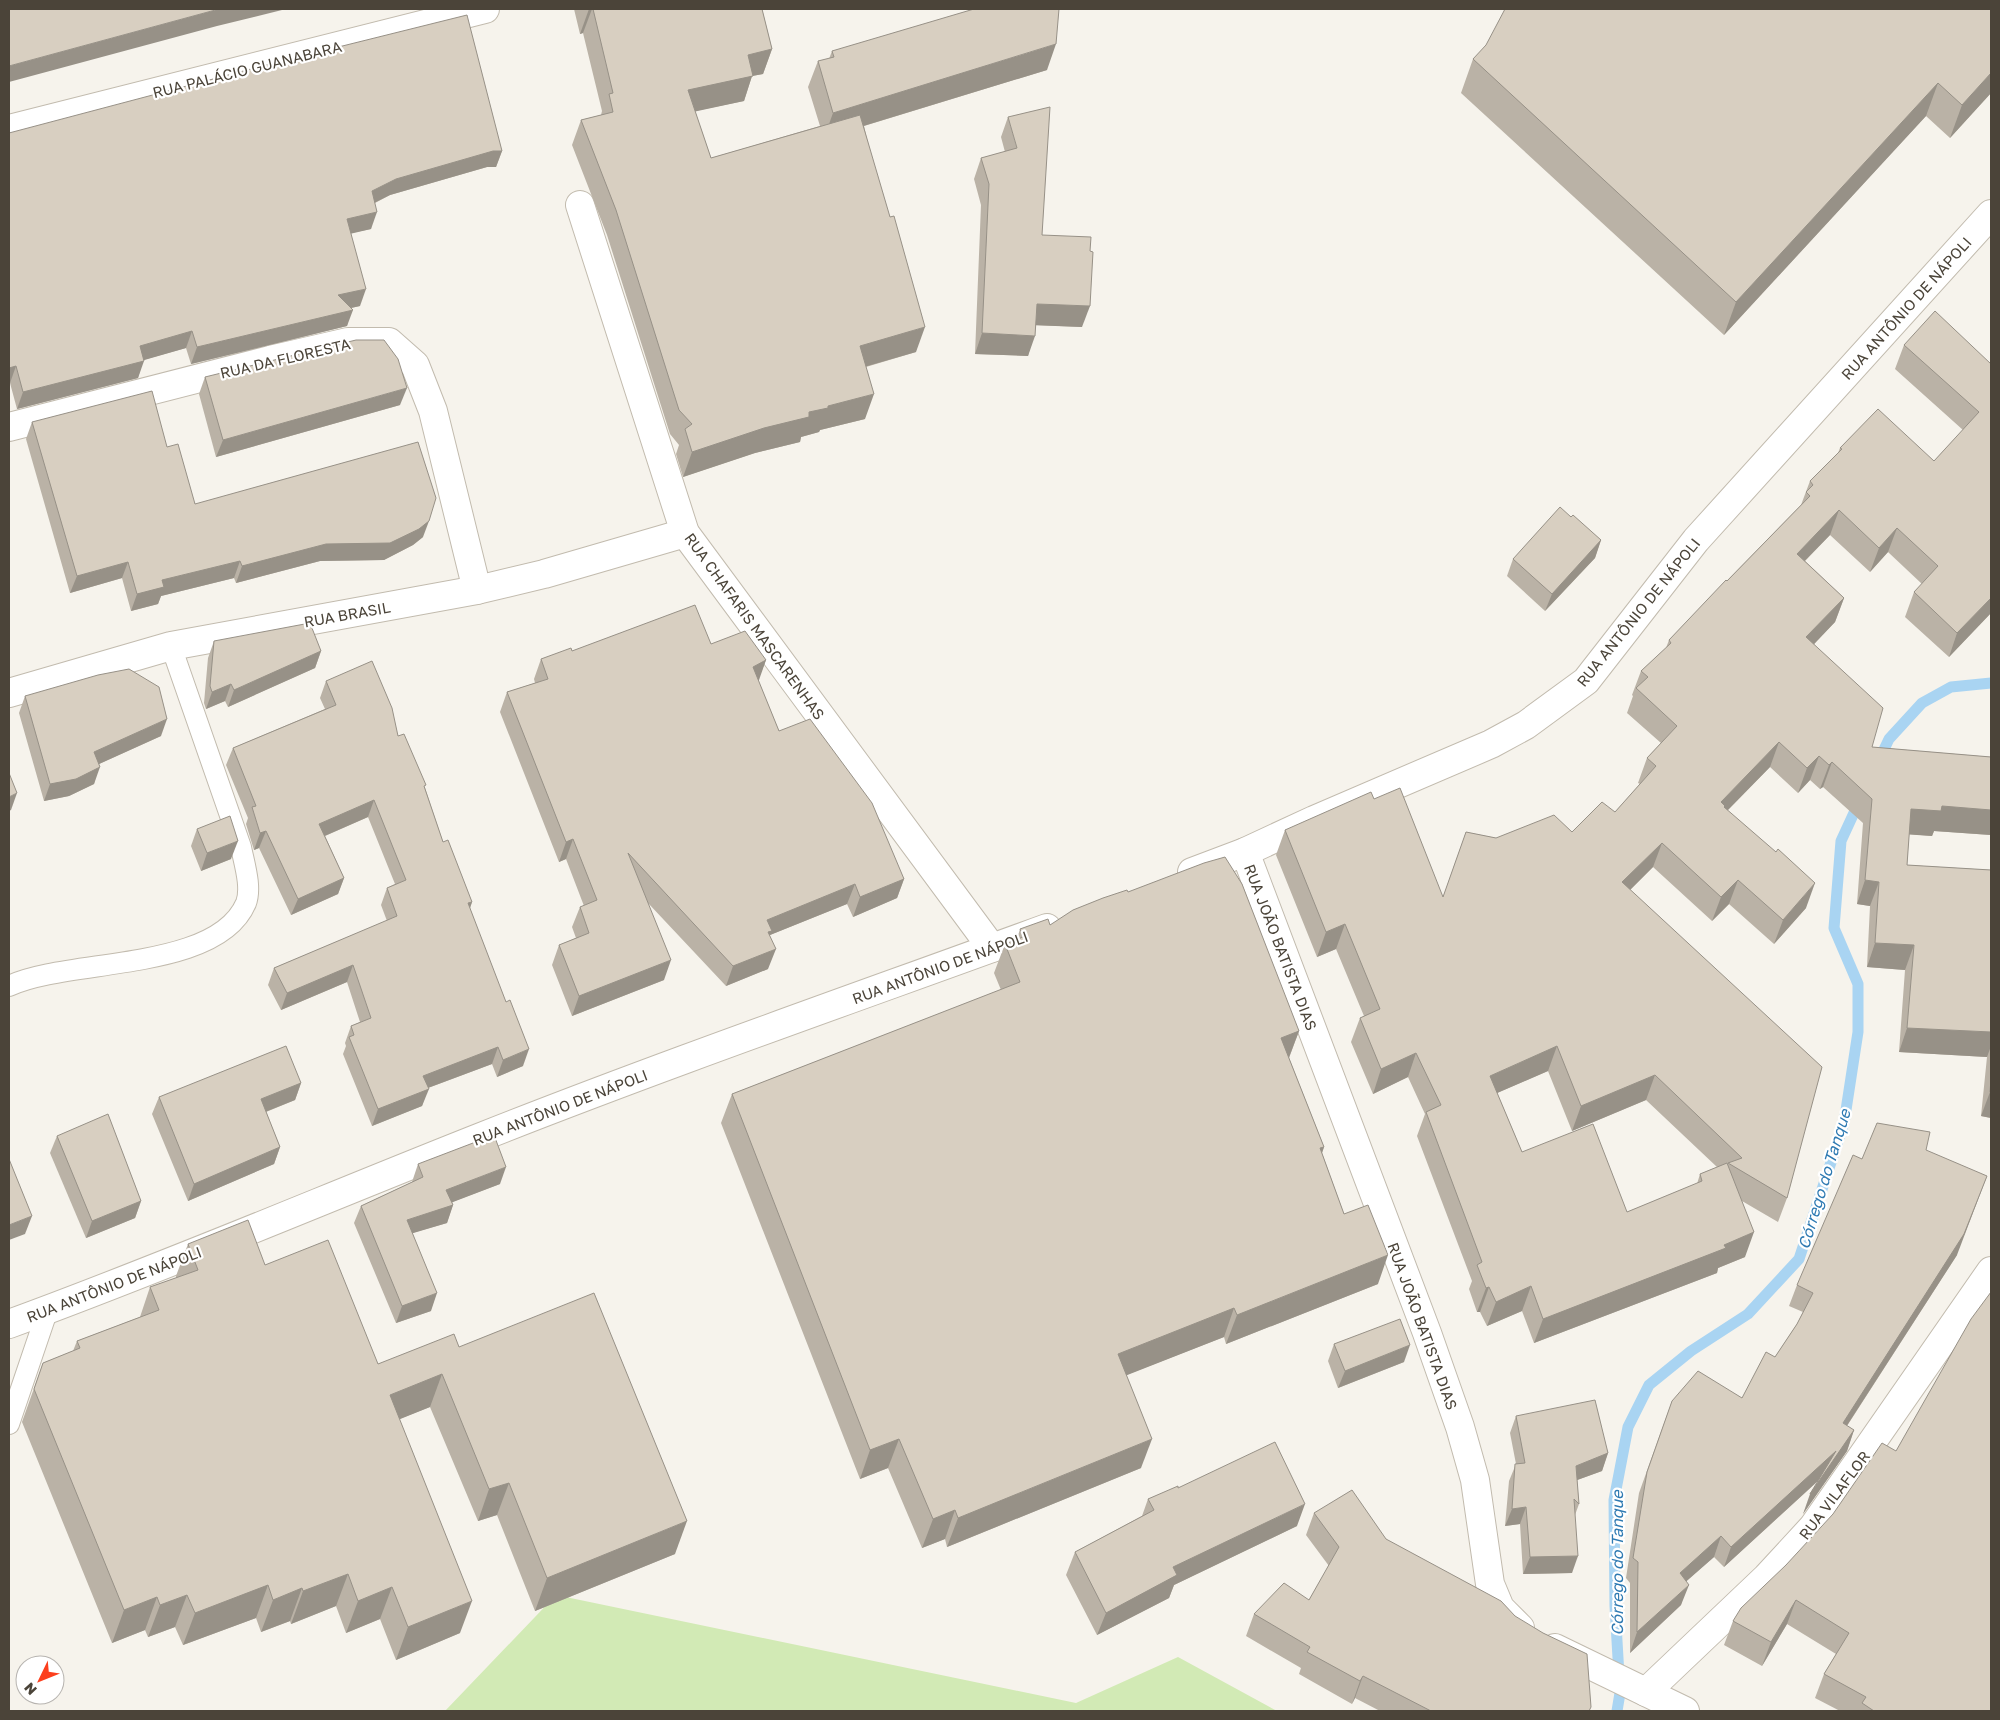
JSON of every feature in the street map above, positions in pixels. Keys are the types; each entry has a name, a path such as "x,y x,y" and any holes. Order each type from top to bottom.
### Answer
{"street":[{"name":"RUA PALÁCIO GUANABARA","path":"9,129 475,10"},
{"name":"RUA CHAFARIS MASCARENHAS","path":"580,206 685,533 992,948"},
{"name":"RUA ANTÔNIO DE NÁPOLI","path":"1171,880 1245,852 1322,816 1491,744 1526,725 1586,681 1696,540 1991,214"},
{"name":"RUA DA FLORESTA","path":"9,427 338,344 348,342 389,342 415,365 434,410 477,590"},
{"name":"RUA BRASIL","path":"9,693 170,646 477,590 553,572 685,533"},
{"name":"RUA JOÃO BATISTA DIAS","path":"1245,852 1427,1332 1460,1427 1475,1480 1490,1584 1500,1608 1515,1625 1542,1641 1686,1711"},
{"name":"RUA ANTÔNIO DE NÁPOLI","path":"9,1324 201,1250 492,1133 737,1040 1066,921"},
{"name":"RUA VILAFLOR","path":"1638,1689 1767,1577 1814,1527 1991,1273"}],"lane":[{"path":"9,986 21,980 48,973 150,958 190,947 219,933 235,919 246,902 248,881 241,847 170,646"},
{"path":"9,1424 48,1309"}],"green space":[{"path":"556,1595 1076,1703 1178,1657 1277,1711 445,1711"}],"building":[{"path":"9,9 219,9 9,66"},
{"path":"593,9 762,9 772,49 748,55 753,76 688,90 711,158 860,115 890,217 894,216 925,327 860,346 874,394 809,412 809,417 764,428 692,452 685,429 692,424 679,410 616,210 581,120 613,112 609,94 613,93"},
{"path":"974,9 1059,9 1056,44 833,113 818,61 834,57 832,51"},
{"path":"1505,9 1991,9 1991,73 1962,105 1938,83 1736,302 1473,59 1486,45"},
{"path":"467,15 502,151 493,151 396,179 372,191 377,212 347,219 366,289 338,295 353,310 197,347 192,331 140,346 144,361 23,392 16,366 9,368 9,133 266,65"},
{"path":"1050,107 1042,235 1091,237 1090,251 1093,252 1090,306 1037,304 1035,336 982,333 989,184 981,158 1017,148 1008,117"},
{"path":"1935,311 1991,364 1991,598 1957,633 1914,592 1938,566 1897,528 1879,548 1839,510 1797,554 1844,598 1806,637 1883,708 1872,747 1991,757 1991,810 1942,806 1941,811 1911,809 1907,865 1991,870 1991,1032 1907,1028 1914,945 1875,943 1879,882 1865,880 1872,799 1832,762 1829,765 1819,756 1807,768 1779,742 1721,802 1724,807 1776,852 1778,849 1815,883 1783,920 1738,880 1721,897 1662,843 1622,882 1822,1067 1787,1198 1728,1163 1742,1158 1655,1075 1581,1106 1557,1046 1490,1076 1522,1152 1593,1124 1627,1212 1702,1181 1700,1174 1727,1163 1754,1232 1724,1245 1726,1248 1543,1319 1531,1286 1496,1302 1489,1287 1486,1288 1477,1265 1482,1262 1426,1112 1441,1105 1416,1053 1381,1069 1360,1018 1380,1009 1345,924 1326,932 1285,830 1371,792 1374,799 1400,788 1443,897 1466,832 1496,838 1554,815 1572,832 1602,802 1615,812 1656,766 1647,758 1677,726 1636,688 1648,677 1641,671 1671,643 1669,640 1810,496 1806,492 1813,485 1810,481 1842,449 1840,448 1878,409 1934,461 1979,412 1904,345"},
{"path":"356,340 384,340 398,359 407,388 223,440 205,377"},
{"path":"152,391 167,447 178,444 195,504 418,442 436,498 429,521 419,529 390,543 326,544 242,566 240,561 162,580 164,587 137,594 128,562 77,576 32,422"},
{"path":"1560,507 1571,517 1573,515 1601,540 1552,594 1513,559"},
{"path":"695,605 711,644 745,631 766,660 753,667 779,731 810,719 872,803 904,879 860,897 855,884 767,920 772,931 768,932 776,949 733,966 628,853 671,960 579,996 559,945 589,933 580,907 597,900 573,839 566,842 507,692 548,679 541,659 571,648 572,651"},
{"path":"310,623 321,651 234,690 231,684 212,692 210,686 214,641"},
{"path":"372,661 392,708 398,736 404,734 426,785 424,786 443,842 448,840 472,902 468,903 506,1002 510,1000 529,1049 503,1060 498,1047 423,1076 429,1089 378,1109 349,1037 354,1035 351,1026 371,1018 353,965 287,993 274,968 397,916 387,888 406,880 374,800 319,824 344,878 298,899 266,831 260,833 252,807 256,806 233,748 336,705 326,681"},
{"path":"129,669 159,687 167,719 94,752 100,767 76,779 50,784 25,696 98,675"},
{"path":"9,773 17,793 9,797"},
{"path":"230,816 238,841 207,853 197,829"},
{"path":"1225,857 1242,884 1299,1031 1281,1038 1324,1147 1320,1148 1344,1214 1368,1205 1388,1255 1237,1315 1234,1308 1118,1354 1152,1439 958,1518 955,1510 933,1519 899,1439 870,1450 732,1094 1020,982 1005,944 1023,937 1020,929 1048,919 1050,925 1073,910 1103,898 1127,890 1128,892"},
{"path":"286,1046 301,1083 261,1099 280,1147 194,1184 159,1097"},
{"path":"108,1114 141,1201 92,1221 57,1136"},
{"path":"1877,1123 1930,1132 1926,1150 1987,1176 1964,1234 1843,1423 1854,1430 1810,1494 1836,1451 1731,1547 1721,1536 1680,1573 1689,1585 1637,1632 1638,1562 1633,1558 1647,1472 1672,1401 1698,1371 1742,1398 1766,1352 1775,1357 1797,1324 1813,1293 1797,1285 1853,1155 1862,1159"},
{"path":"494,1135 506,1167 446,1190 453,1205 407,1220 437,1293 402,1306 361,1206 423,1177 418,1164"},
{"path":"9,1159 32,1216 9,1225"},
{"path":"248,1220 265,1265 328,1240 378,1364 454,1334 459,1347 594,1293 687,1521 547,1578 509,1483 489,1489 442,1374 390,1395 472,1601 408,1627 392,1587 358,1601 348,1574 303,1591 302,1588 273,1600 268,1585 195,1613 187,1595 160,1605 157,1597 124,1610 34,1389 43,1363 80,1348 77,1341 159,1310 150,1287 198,1270 188,1244"},
{"path":"1991,1292 1991,1711 1874,1711 1862,1703 1866,1697 1824,1674 1849,1633 1796,1600 1771,1642 1733,1621 1741,1608 1786,1565 1833,1514 1882,1443 1896,1451 1971,1319"},
{"path":"1400,1319 1410,1345 1345,1371 1334,1344"},
{"path":"1595,1400 1608,1453 1576,1466 1579,1504 1574,1499 1578,1556 1530,1557 1526,1507 1512,1509 1515,1464 1525,1463 1516,1416"},
{"path":"1275,1442 1305,1504 1173,1567 1177,1575 1106,1613 1075,1552 1154,1510 1148,1499 1178,1486 1178,1488"},
{"path":"1352,1490 1386,1539 1501,1601 1515,1616 1543,1633 1587,1654 1591,1707 1589,1711 1431,1711 1363,1676 1360,1681 1307,1652 1310,1647 1254,1614 1284,1583 1309,1600 1339,1547 1314,1513"}],"waterway":[{"name":"Córrego do Tanque","path":"1878,762 1889,739 1922,703 1951,687 1991,683"},
{"name":"Córrego do Tanque","path":"1617,1711 1620,1693 1615,1606 1614,1500 1628,1427 1649,1385 1691,1351 1748,1314 1799,1259 1844,1123 1858,1032 1858,984 1834,928 1841,841 1859,802"}]}
